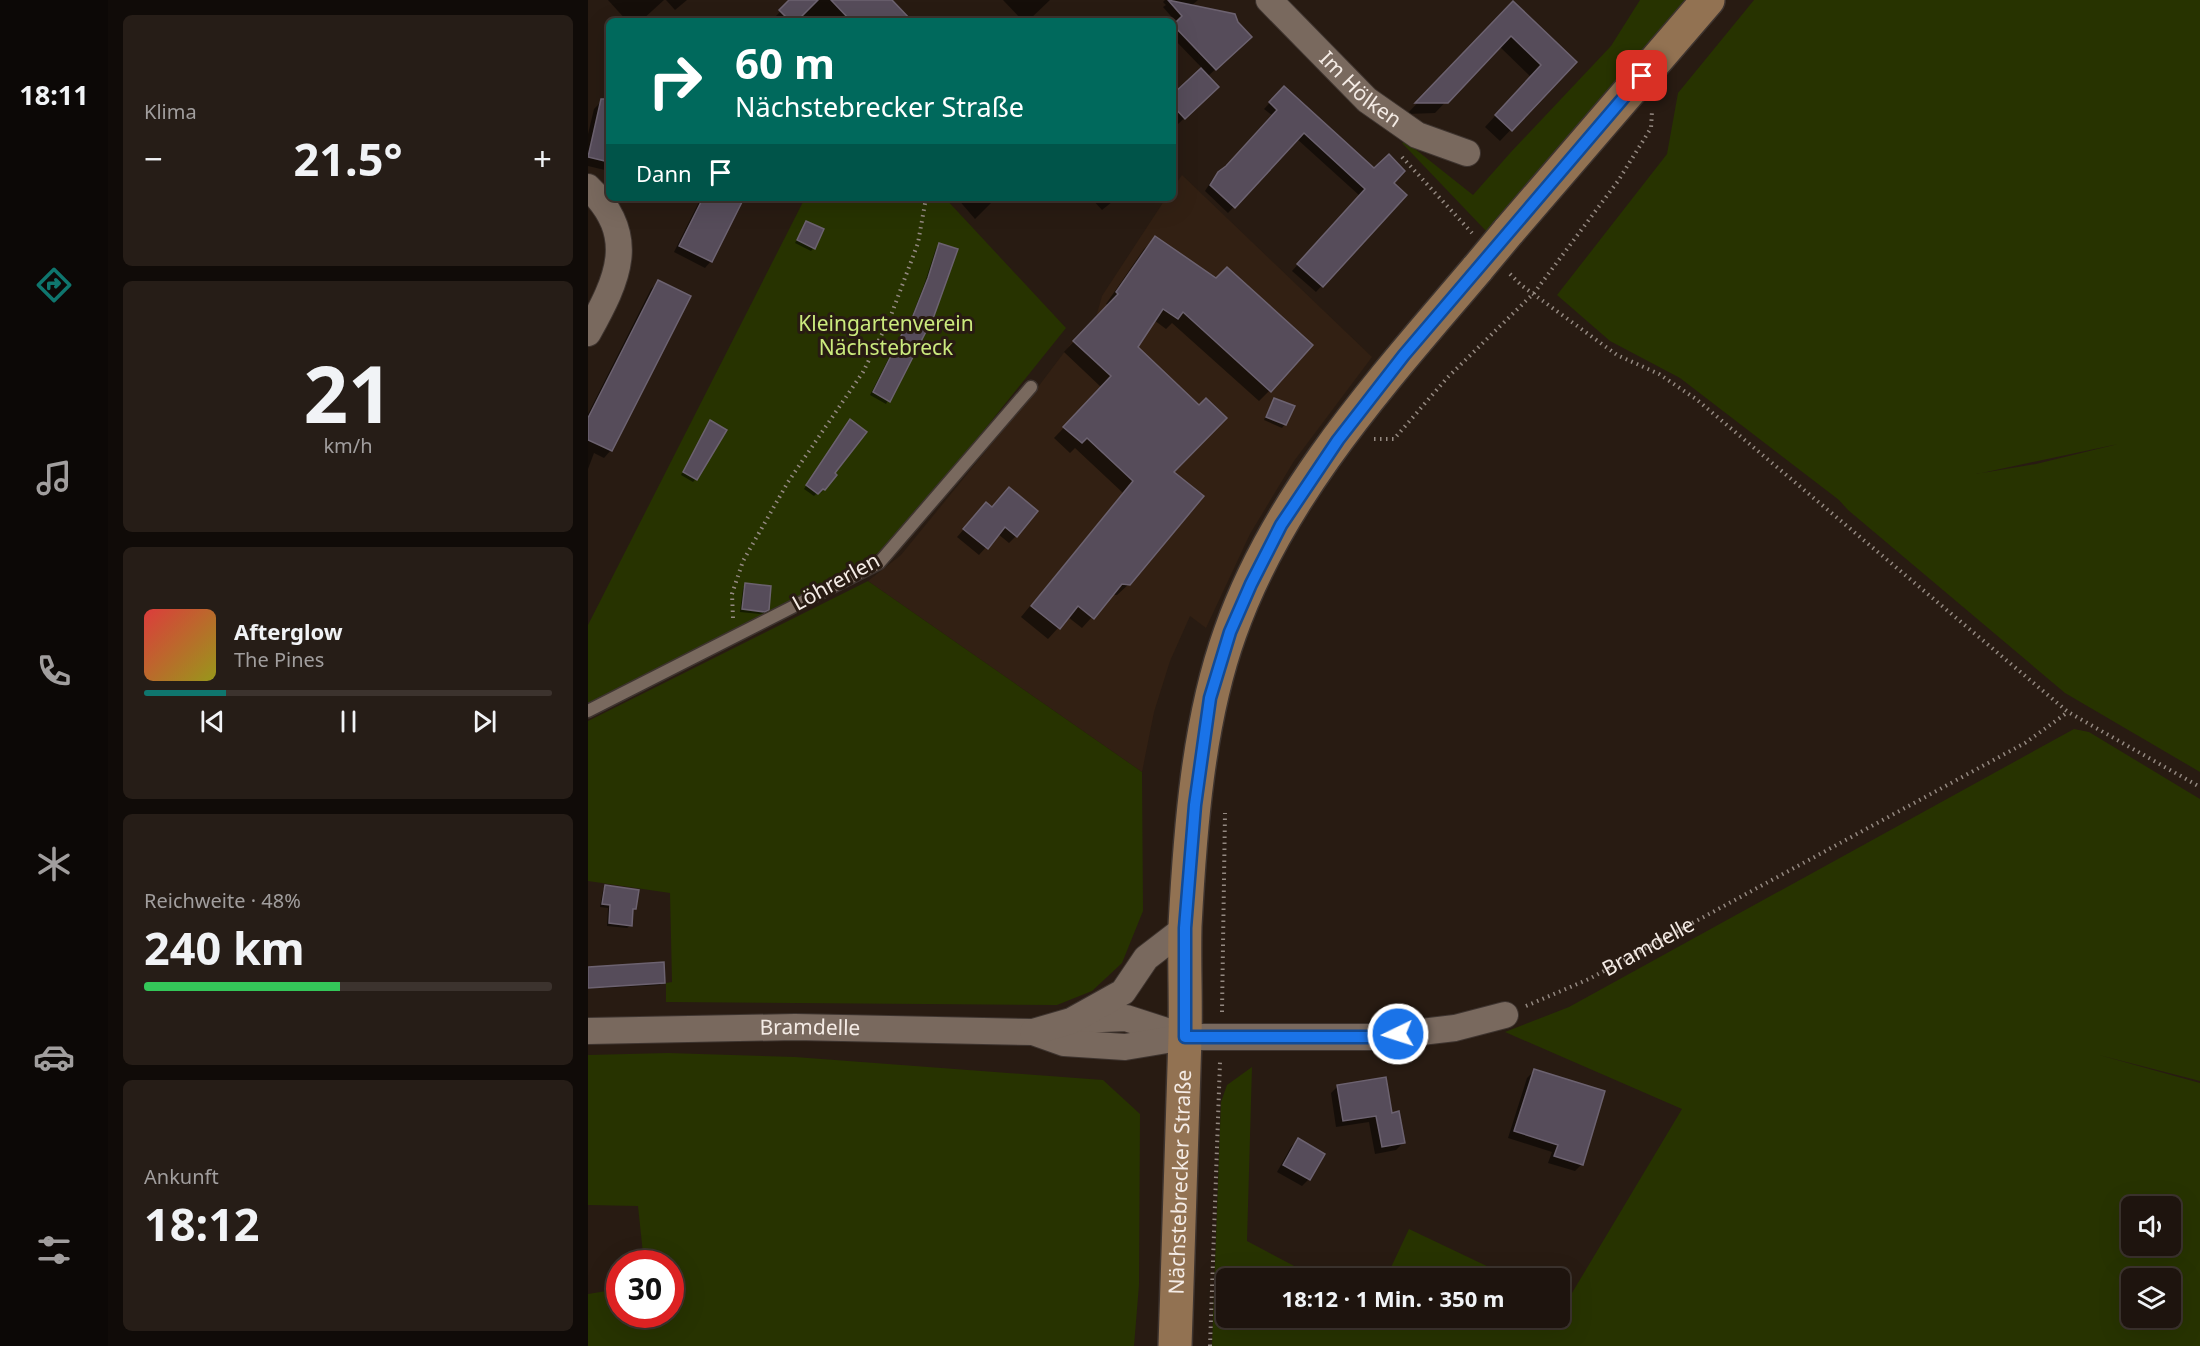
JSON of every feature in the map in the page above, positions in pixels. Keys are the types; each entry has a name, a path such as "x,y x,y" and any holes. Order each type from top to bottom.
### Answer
{"main road":[{"name":"Nächstebrecker Straße","path":"1175,1346 1185,1037 1185,928 1195,805 1210,698 1230,632 1281,525 1338,440 1487,246 1708,0"}],"street":[{"name":"Im Hölken","path":"1269,0 1367,100 1417,135 1467,153"},
{"path":"588,187 606,206 615,226 620,253 615,278 588,333"},
{"name":"Bramdelle","path":"588,1031 795,1027 1033,1032 1071,1021 1123,992 1146,958 1185,928"},
{"name":"Bramdelle","path":"1033,1032 1064,1043 1125,1047 1185,1037 1378,1037 1455,1028 1505,1015"},
{"name":"Bramdelle","path":"1071,1021 1126,1018 1185,1037"}],"lane":[{"name":"Löhrerlen","path":"588,711 879,563 1031,387"}],"path":[{"path":"1377,430 1370,439 1394,439 1447,378 1534,293 1623,172 1651,128 1652,109"},
{"path":"1399,153 1487,246"},
{"path":"734,627 732,594 743,561 788,482 863,372 877,345 890,318 918,243 925,201"},
{"path":"1513,276 1521,285 1617,355 1659,374 1696,399 2068,712 2200,787"},
{"name":"Bramdelle","path":"1505,1015 1589,980 2025,742 2068,712"},
{"path":"1210,1346 1221,1037 1225,806"}],"shaded area":[{"path":"1182,175 1372,357 1294,461 1250,534 1206,628 1190,616 1170,661 1154,712 1142,772 868,581 901,555 1035,391 1072,342 1096,317 1102,296 1164,201 1176,201 1176,184"}],"green space":[{"path":"1640,0 1686,0 1487,232 1402,143 1405,141 1473,195 1611,46"},
{"path":"1754,0 2200,0 2200,772 2065,693 1839,500 1680,378 1610,341 1557,295 1667,154 1678,93","holes":["2118,444 2036,464 1981,473"]},
{"name":"Kleingartenverein Nächstebreck","path":"803,201 948,201 1066,328 899,536 867,561 830,585 588,703 588,625"},
{"path":"868,581 1142,772 1143,911 1122,963 1092,991 1057,1005 666,1002 666,983 672,982 670,893 588,881 588,721"},
{"path":"2074,729 2089,732 2200,799 2200,1081 2099,1055 2200,1083 2200,1346 1212,1346 1221,1102 1227,1085 1252,1067 1247,1241 1298,1268 1216,1268 1216,1328 1570,1328 1570,1296 1682,1109 1505,1032 1569,1007"},
{"path":"668,1053 795,1057 1103,1080 1140,1114 1139,1285 1134,1346 588,1346 588,1294 606,1291 606,1328 684,1328 684,1250 643,1250 638,1206 588,1205 588,1055"},
{"path":"1409,1229 1491,1268 1391,1268"}],"building":[{"path":"789,0 818,0 800,18 787,18 779,10"},
{"path":"831,0 892,0 909,18 848,18"},
{"path":"1168,0 1235,14 1238,22 1252,37 1216,70 1176,28 1176,22 1182,16"},
{"path":"1513,1 1577,62 1512,131 1495,115 1541,65 1511,36 1448,103 1415,103"},
{"path":"1201,68 1219,87 1185,119 1176,109 1176,91"},
{"path":"1284,86 1374,168 1389,154 1405,171 1394,183 1407,195 1323,287 1297,264 1365,189 1304,133 1235,208 1210,185 1218,172 1277,110 1269,102"},
{"path":"601,99 606,99 606,161 588,157"},
{"path":"702,201 742,201 712,262 679,246"},
{"path":"806,221 824,229 815,249 797,240"},
{"path":"1155,236 1216,278 1227,267 1313,345 1271,392 1183,312 1178,319 1163,309 1138,347 1199,405 1206,398 1227,418 1174,472 1204,496 1130,585 1122,584 1094,619 1078,606 1060,629 1031,606 1133,481 1087,438 1082,443 1063,427 1111,376 1073,341 1118,294 1116,292"},
{"path":"939,243 958,249 934,316 890,402 873,392 904,330 907,331"},
{"path":"658,280 691,296 612,451 588,440 588,418"},
{"path":"1274,398 1295,406 1286,425 1266,417"},
{"path":"850,419 867,432 835,473 837,475 825,490 823,489 818,494 806,485"},
{"path":"710,420 727,430 697,480 683,472"},
{"path":"1009,487 1038,511 1017,537 1005,527 988,549 963,529 986,502 992,507"},
{"path":"745,583 771,586 769,610 765,612 742,609"},
{"path":"605,885 639,890 636,909 633,909 632,926 609,923 610,905 602,904"},
{"path":"664,962 665,983 588,988 588,967"},
{"path":"1534,1069 1605,1091 1583,1165 1554,1156 1558,1145 1514,1131"},
{"path":"1386,1077 1392,1113 1399,1111 1405,1143 1382,1147 1376,1116 1343,1121 1337,1085"},
{"path":"1298,1138 1325,1154 1310,1180 1283,1165"}],"route":[{"path":"1398,1034 1378,1037 1185,1037 1185,928 1195,805 1210,698 1230,632 1251,584 1281,525 1316,470 1404,355 1642,76"}]}
